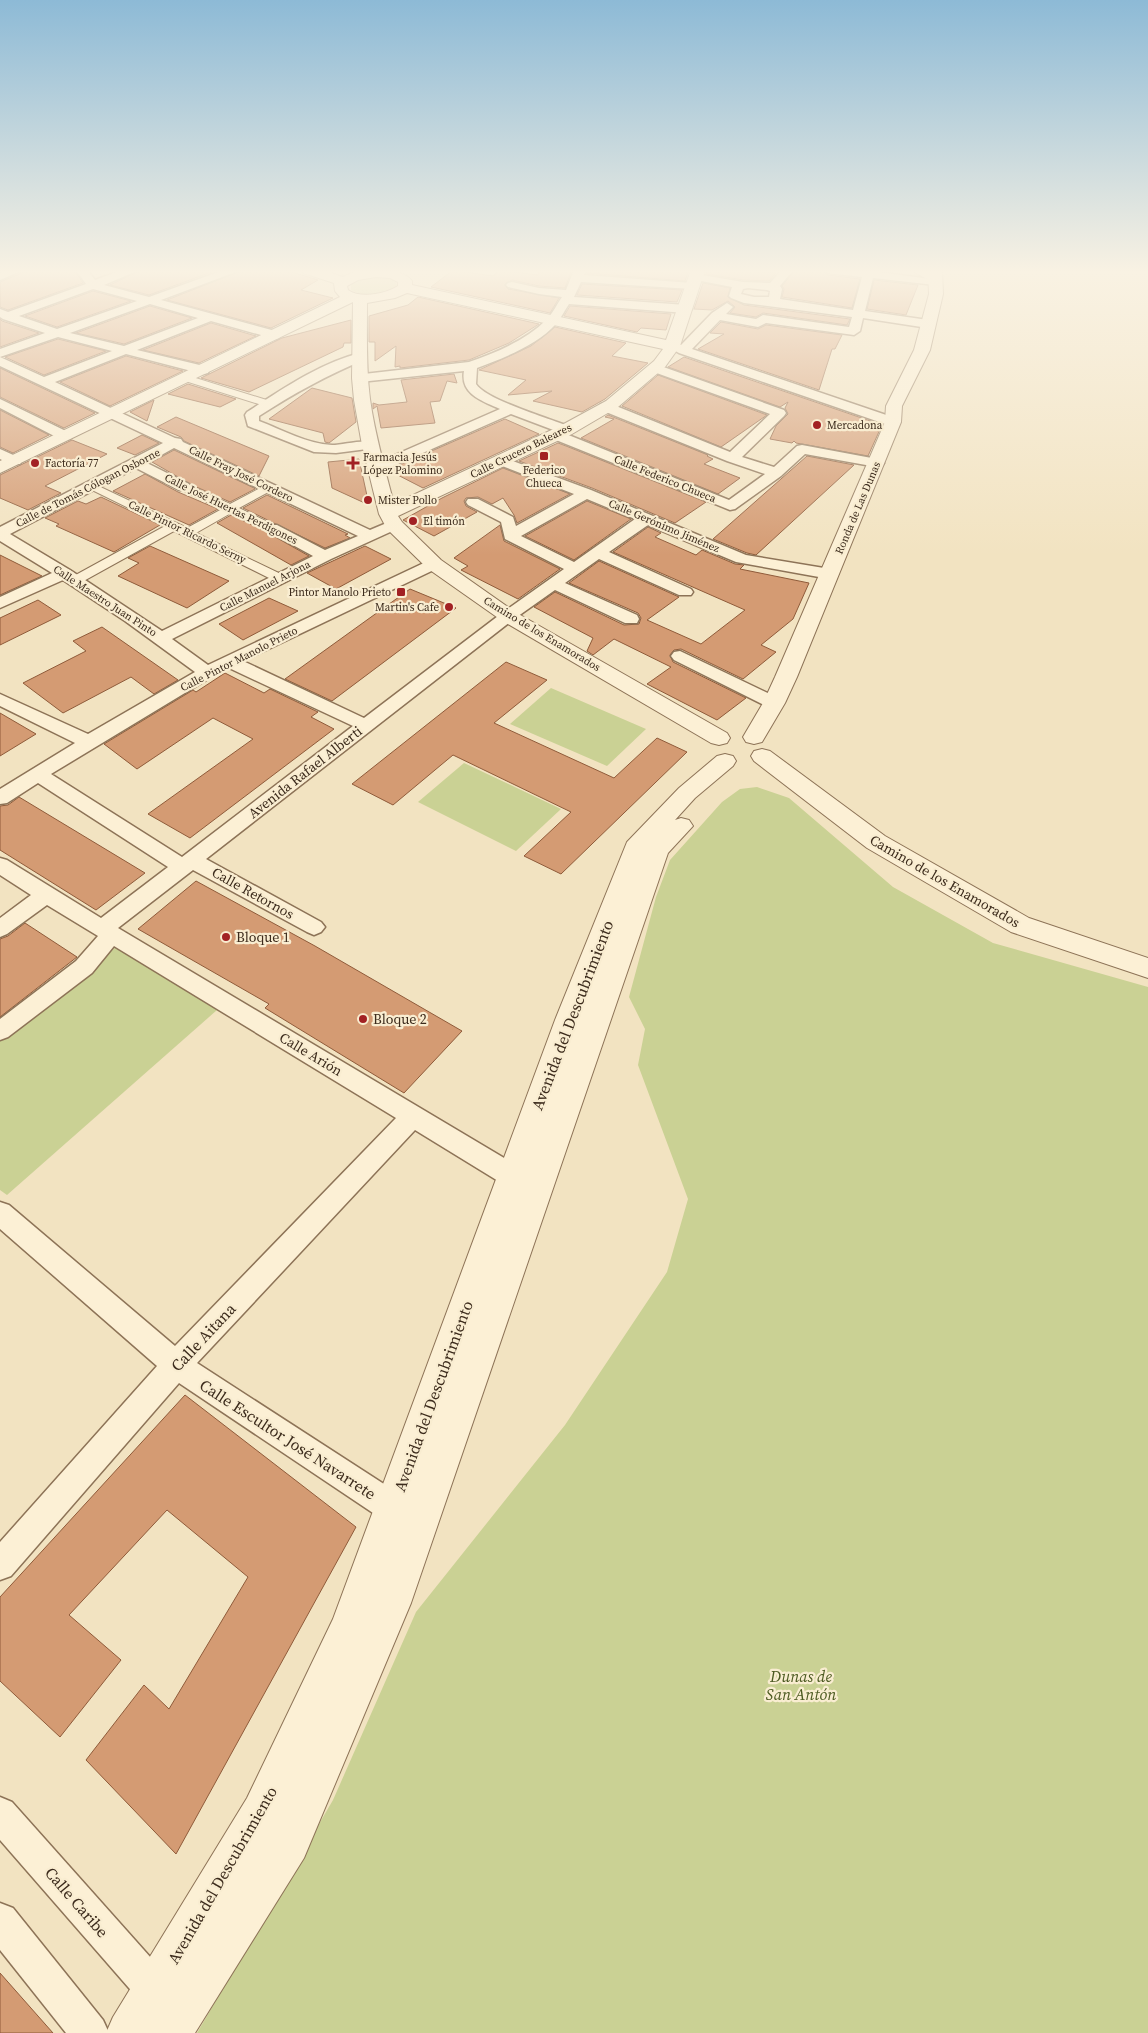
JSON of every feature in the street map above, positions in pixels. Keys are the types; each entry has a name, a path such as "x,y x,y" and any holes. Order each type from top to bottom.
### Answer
{"street":[{"name":"Calle Fray José Cordero","path":"9,365 176,442 369,535"},
{"path":"45,381 87,365"},
{"path":"183,365 203,370"},
{"path":"0,468 214,365"},
{"path":"341,365 252,415 253,423 314,448 336,449 370,445"},
{"path":"360,365 360,378 370,445 391,519"},
{"path":"360,378 475,365"},
{"name":"Calle Crucero Baleares","path":"391,519 606,407 659,365"},
{"path":"727,365 893,422"},
{"name":"Ronda de Las Dunas","path":"740,752 774,703 830,574 865,485 877,463 893,422 894,406 915,365"},
{"path":"471,366 469,378 473,389 561,432"},
{"path":"655,368 779,413 732,458"},
{"path":"186,378 269,404"},
{"path":"0,403 65,436"},
{"path":"606,407 732,458 776,473"},
{"path":"377,468 511,409"},
{"name":"Calle Federico Chueca","path":"561,432 730,506 776,473 802,449 877,463"},
{"name":"Calle de Tomás Cólogan Osborne","path":"0,533 176,442"},
{"path":"0,453 15,461"},
{"name":"Calle Gerónimo Jiménez","path":"502,461 586,493 742,559 830,574"},
{"name":"Calle José Huertas Perdigones","path":"137,463 272,528 325,556"},
{"name":"Calle Pintor Ricardo Serny","path":"92,486 281,579"},
{"path":"188,532 270,487"},
{"path":"510,536 586,493"},
{"path":"473,502 508,520 510,536"},
{"name":"Avenida Rafael Alberti","path":"0,1031 84,967 96,955 106,931 186,863 508,616 647,518"},
{"name":"Calle Manuel Arjona","path":"162,638 369,535 391,519"},
{"name":"Camino de los Enamorados","path":"391,519 434,564 508,616 740,752 876,842 1020,926 1148,968"},
{"path":"0,603 70,577 174,526"},
{"name":"Calle Maestro Juan Pinto","path":"0,533 162,638 207,672"},
{"path":"510,536 574,568"},
{"path":"597,552 685,592"},
{"name":"Calle Pintor Manolo Prieto","path":"0,798 89,742 207,672 434,564"},
{"path":"554,584 631,619"},
{"path":"680,656 774,703"},
{"path":"230,662 365,725"},
{"path":"2,703 89,742"},
{"name":"Avenida del Descubrimiento","path":"129,2033 262,1813 349,1627 569,1020 639,842 687,792 740,752"},
{"name":"Avenida del Descubrimiento","path":"169,2033 289,1843 392,1603 657,849 740,752"},
{"name":"Calle Retornos","path":"37,774 186,863 314,927"},
{"name":"Calle Arión","path":"0,865 46,896 512,1176"},
{"path":"0,929 46,896"},
{"name":"Calle Aitana","path":"0,1565 176,1365 413,1116"},
{"name":"Calle Escultor José Navarrete","path":"0,1213 176,1365 393,1508"},
{"name":"Calle Caribe","path":"0,1814 155,1990"},
{"path":"0,1921 90,2033"}],"green space":[{"path":"551,688 646,729 607,766 510,724"},
{"path":"464,763 561,809 516,851 418,802"},
{"name":"Dunas de San Antón","path":"757,787 789,798 893,887 993,943 1148,987 1148,2033 197,2033 333,1800 416,1612 565,1425 667,1272 688,1199 638,1065 645,1029 629,997 656,897 670,860 722,802 740,789"},
{"path":"116,947 217,1010 7,1195 0,1190 0,1040"}],"building":[{"path":"22,365 70,365 44,375"},
{"path":"103,365 160,365 183,371 110,406 60,382"},
{"path":"228,365 306,365 249,392 201,378"},
{"path":"395,365 427,365 400,368 400,366 395,367"},
{"path":"490,365 646,365 605,399 582,412 533,401 552,391 508,395 526,380 479,370"},
{"path":"671,365 707,365 882,425 868,456 796,443 794,441 792,443 770,439 776,426 788,414 785,408 788,402 780,407 668,367"},
{"path":"745,365 827,365 819,390"},
{"path":"0,368 95,413 64,428 0,397"},
{"path":"454,374 457,383 447,381 440,401 430,402 435,423 381,428 377,406 373,409 373,403 379,405 407,402 401,380"},
{"path":"658,375 767,415 721,447 622,406"},
{"path":"188,384 236,399 220,407 168,394"},
{"path":"312,388 352,398 356,422 329,443 325,442 323,433 269,419"},
{"path":"154,400 147,421 130,412"},
{"path":"0,410 49,435 13,453 0,447"},
{"path":"608,415 708,455 713,459 704,464 740,478 718,494 581,438 614,419 605,417"},
{"path":"176,417 269,456 259,476 157,427"},
{"path":"505,419 539,434 423,488 388,470"},
{"path":"142,435 159,443 135,455 117,448"},
{"path":"72,440 107,454 45,486 61,493 28,510 0,498 0,475"},
{"path":"558,443 706,502 675,523 592,488 519,461"},
{"path":"174,450 255,489 230,502 192,485 152,462"},
{"path":"807,456 854,465 756,555 713,539"},
{"path":"359,459 369,505 332,488 328,462"},
{"path":"503,468 570,494 517,523 503,498 492,504 478,497 466,498 464,501 466,506 477,512 434,536 403,520 442,498"},
{"path":"145,474 178,492 218,509 189,525 113,491"},
{"path":"267,495 348,534 345,535 350,538 325,548 243,508"},
{"path":"101,497 160,525 114,552 56,526 59,524 45,518 78,501 86,504"},
{"path":"587,501 631,519 574,560 525,536"},
{"path":"231,515 263,530 309,556 291,565 217,523"},
{"path":"500,525 504,541 560,569 518,599 461,570 468,566 454,558"},
{"path":"648,527 661,533 655,537 696,555 702,550 735,564 744,565 740,569 809,583 793,619 761,645 776,652 743,679 681,649 674,650 670,655 673,662 746,698 717,720 647,684 671,667 614,639 593,655 587,651 593,638 534,607 555,592 624,625 639,624 641,618 638,613 569,583 599,561 679,597 647,620 701,644 745,610 613,552"},
{"path":"150,546 229,581 187,608 118,576 139,563 128,558"},
{"path":"365,546 391,559 336,589 307,573"},
{"path":"0,555 42,576 0,595"},
{"path":"410,589 456,608 332,701 285,679"},
{"path":"269,598 298,611 243,640 219,624"},
{"path":"38,600 61,615 0,645 0,618"},
{"path":"102,627 178,680 154,694 131,677 63,713 23,683 86,651 73,641"},
{"path":"506,662 547,680 494,723 614,778 657,738 687,752 561,874 524,856 571,812 453,755 393,805 352,784"},
{"path":"225,673 264,693 270,689 318,712 311,717 334,729 190,838 148,814 253,739 213,718 137,769 104,744 193,690 196,692"},
{"path":"0,713 36,734 0,756"},
{"path":"19,797 145,873 96,910 0,850 0,806 8,805"},
{"path":"196,881 315,946 462,1031 404,1093 265,1008 269,1004 138,929"},
{"path":"25,923 77,957 0,1017 0,939 8,936"},
{"path":"185,1395 356,1527 176,1854 86,1760 144,1685 169,1709 248,1577 167,1510 69,1615 121,1660 60,1737 0,1681 0,1597"},
{"path":"0,1973 53,2033 0,2033"}],"place":[{"name":"Mercadona","path":"817,425"},
{"name":"Federico Chueca","path":"544,456"},
{"name":"Factoría 77","path":"35,463"},
{"name":"Farmacia Jesús López Palomino","path":"353,463"},
{"name":"Mister Pollo","path":"368,500"},
{"name":"El timón","path":"413,521"},
{"name":"Pintor Manolo Prieto","path":"401,592"},
{"name":"Martin's Cafe","path":"449,607"},
{"name":"Bloque 1","path":"226,937"},
{"name":"Bloque 2","path":"363,1019"}]}
